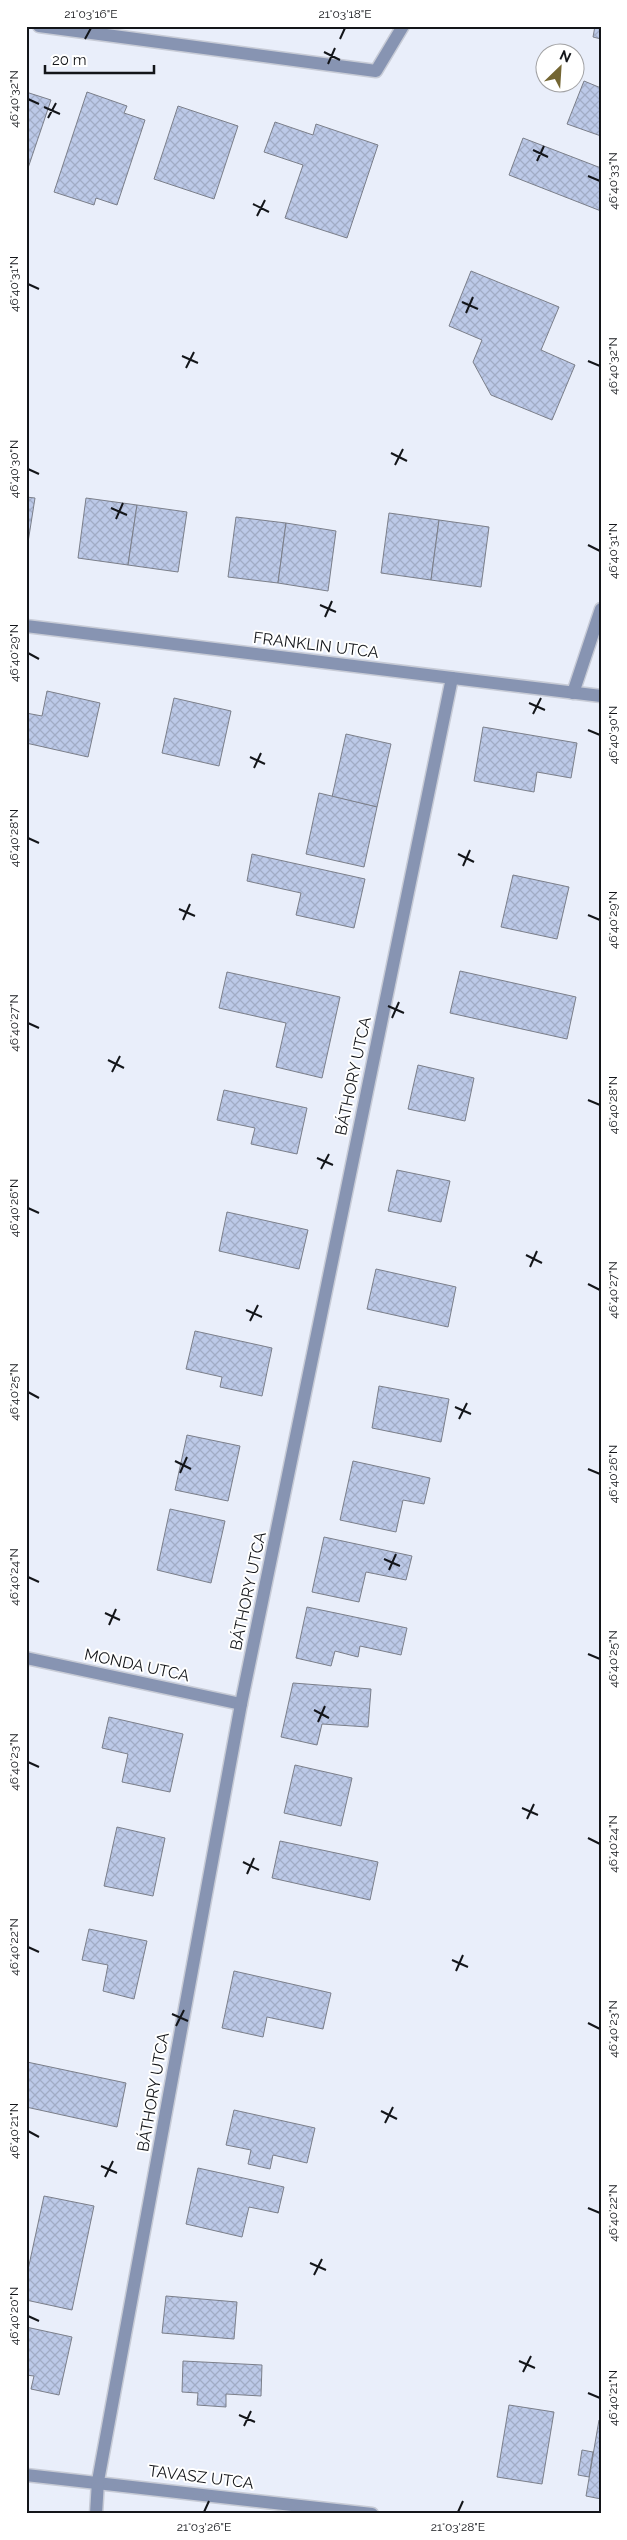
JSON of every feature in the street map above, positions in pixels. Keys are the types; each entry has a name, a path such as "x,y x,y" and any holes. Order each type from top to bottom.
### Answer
{"street":[{"path":"39,26 376,71 403,26"},
{"path":"573,693 601,609"},
{"name":"FRANKLIN UTCA","path":"26,626 601,696"},
{"name":"BÁTHORY UTCA","path":"96,2514 98,2481 242,1704 452,678"},
{"name":"MONDA UTCA","path":"26,1658 242,1704"},
{"name":"TAVASZ UTCA","path":"26,2475 98,2481 372,2514"}],"building":[{"path":"595,26 601,26 601,39 593,37"},
{"path":"584,81 601,88 601,136 567,124 580,92 584,92"},
{"path":"26,92 51,100 26,174"},
{"path":"87,92 127,106 124,113 145,120 117,205 96,198 94,205 54,192"},
{"path":"178,106 238,126 214,199 154,179"},
{"path":"275,122 313,135 316,124 378,145 347,238 285,218 303,165 264,152"},
{"path":"523,138 601,168 601,211 509,175"},
{"path":"471,271 559,307 541,350 575,365 552,420 491,395 473,362 482,340 449,326"},
{"path":"26,497 35,498 26,555"},
{"path":"86,498 137,505 128,565 78,558"},
{"path":"137,505 187,512 178,572 128,565"},
{"path":"389,513 439,520 431,580 381,573"},
{"path":"236,517 286,523 278,583 228,577"},
{"path":"439,520 489,527 481,587 431,580"},
{"path":"286,523 336,531 328,591 278,583"},
{"path":"47,691 100,703 88,757 26,743 26,713 42,716"},
{"path":"174,698 231,711 219,766 162,753"},
{"path":"483,727 577,743 571,778 537,772 534,792 474,781"},
{"path":"346,734 391,744 377,807 332,797"},
{"path":"319,793 377,807 364,867 306,854"},
{"path":"252,854 365,879 354,928 296,915 301,893 247,881"},
{"path":"513,875 569,887 557,939 501,927"},
{"path":"460,971 576,997 567,1039 450,1013"},
{"path":"227,972 340,997 322,1078 276,1067 286,1023 219,1008"},
{"path":"418,1065 474,1078 465,1121 408,1109"},
{"path":"224,1090 307,1108 297,1154 251,1144 255,1128 217,1120"},
{"path":"397,1170 450,1181 441,1222 388,1211"},
{"path":"227,1212 308,1230 299,1269 219,1251"},
{"path":"376,1269 456,1287 448,1327 367,1309"},
{"path":"195,1331 272,1348 262,1396 220,1387 222,1377 186,1369"},
{"path":"379,1386 449,1399 441,1442 372,1428"},
{"path":"187,1435 240,1446 228,1501 175,1490"},
{"path":"353,1461 430,1478 424,1504 403,1500 396,1532 340,1520"},
{"path":"170,1509 225,1521 211,1583 157,1570"},
{"path":"324,1537 412,1556 406,1580 366,1572 359,1602 312,1592"},
{"path":"307,1607 407,1628 401,1655 360,1646 358,1657 335,1651 331,1666 296,1658"},
{"path":"293,1683 371,1689 368,1727 322,1724 317,1745 281,1737"},
{"path":"109,1717 183,1734 170,1792 122,1782 128,1754 102,1748"},
{"path":"295,1765 352,1778 341,1826 284,1813"},
{"path":"117,1827 165,1838 153,1896 104,1886"},
{"path":"280,1841 378,1862 370,1900 272,1878"},
{"path":"89,1929 147,1941 134,1999 103,1991 108,1965 82,1960"},
{"path":"234,1971 331,1993 323,2029 267,2017 263,2037 222,2028"},
{"path":"27,2062 126,2083 117,2127 26,2107"},
{"path":"234,2110 315,2128 307,2163 273,2155 270,2169 248,2164 251,2150 226,2145"},
{"path":"198,2168 284,2187 278,2213 249,2207 242,2237 186,2224"},
{"path":"44,2196 94,2206 72,2310 26,2300 26,2279"},
{"path":"166,2296 237,2302 234,2339 162,2333"},
{"path":"26,2327 72,2337 59,2395 31,2389 34,2376 26,2375"},
{"path":"183,2361 262,2365 261,2396 226,2394 226,2407 197,2405 198,2393 182,2392"},
{"path":"509,2405 554,2412 542,2484 497,2477"},
{"path":"599,2420 601,2420 601,2499 586,2496"},
{"path":"582,2450 593,2452 589,2477 578,2475"}]}
